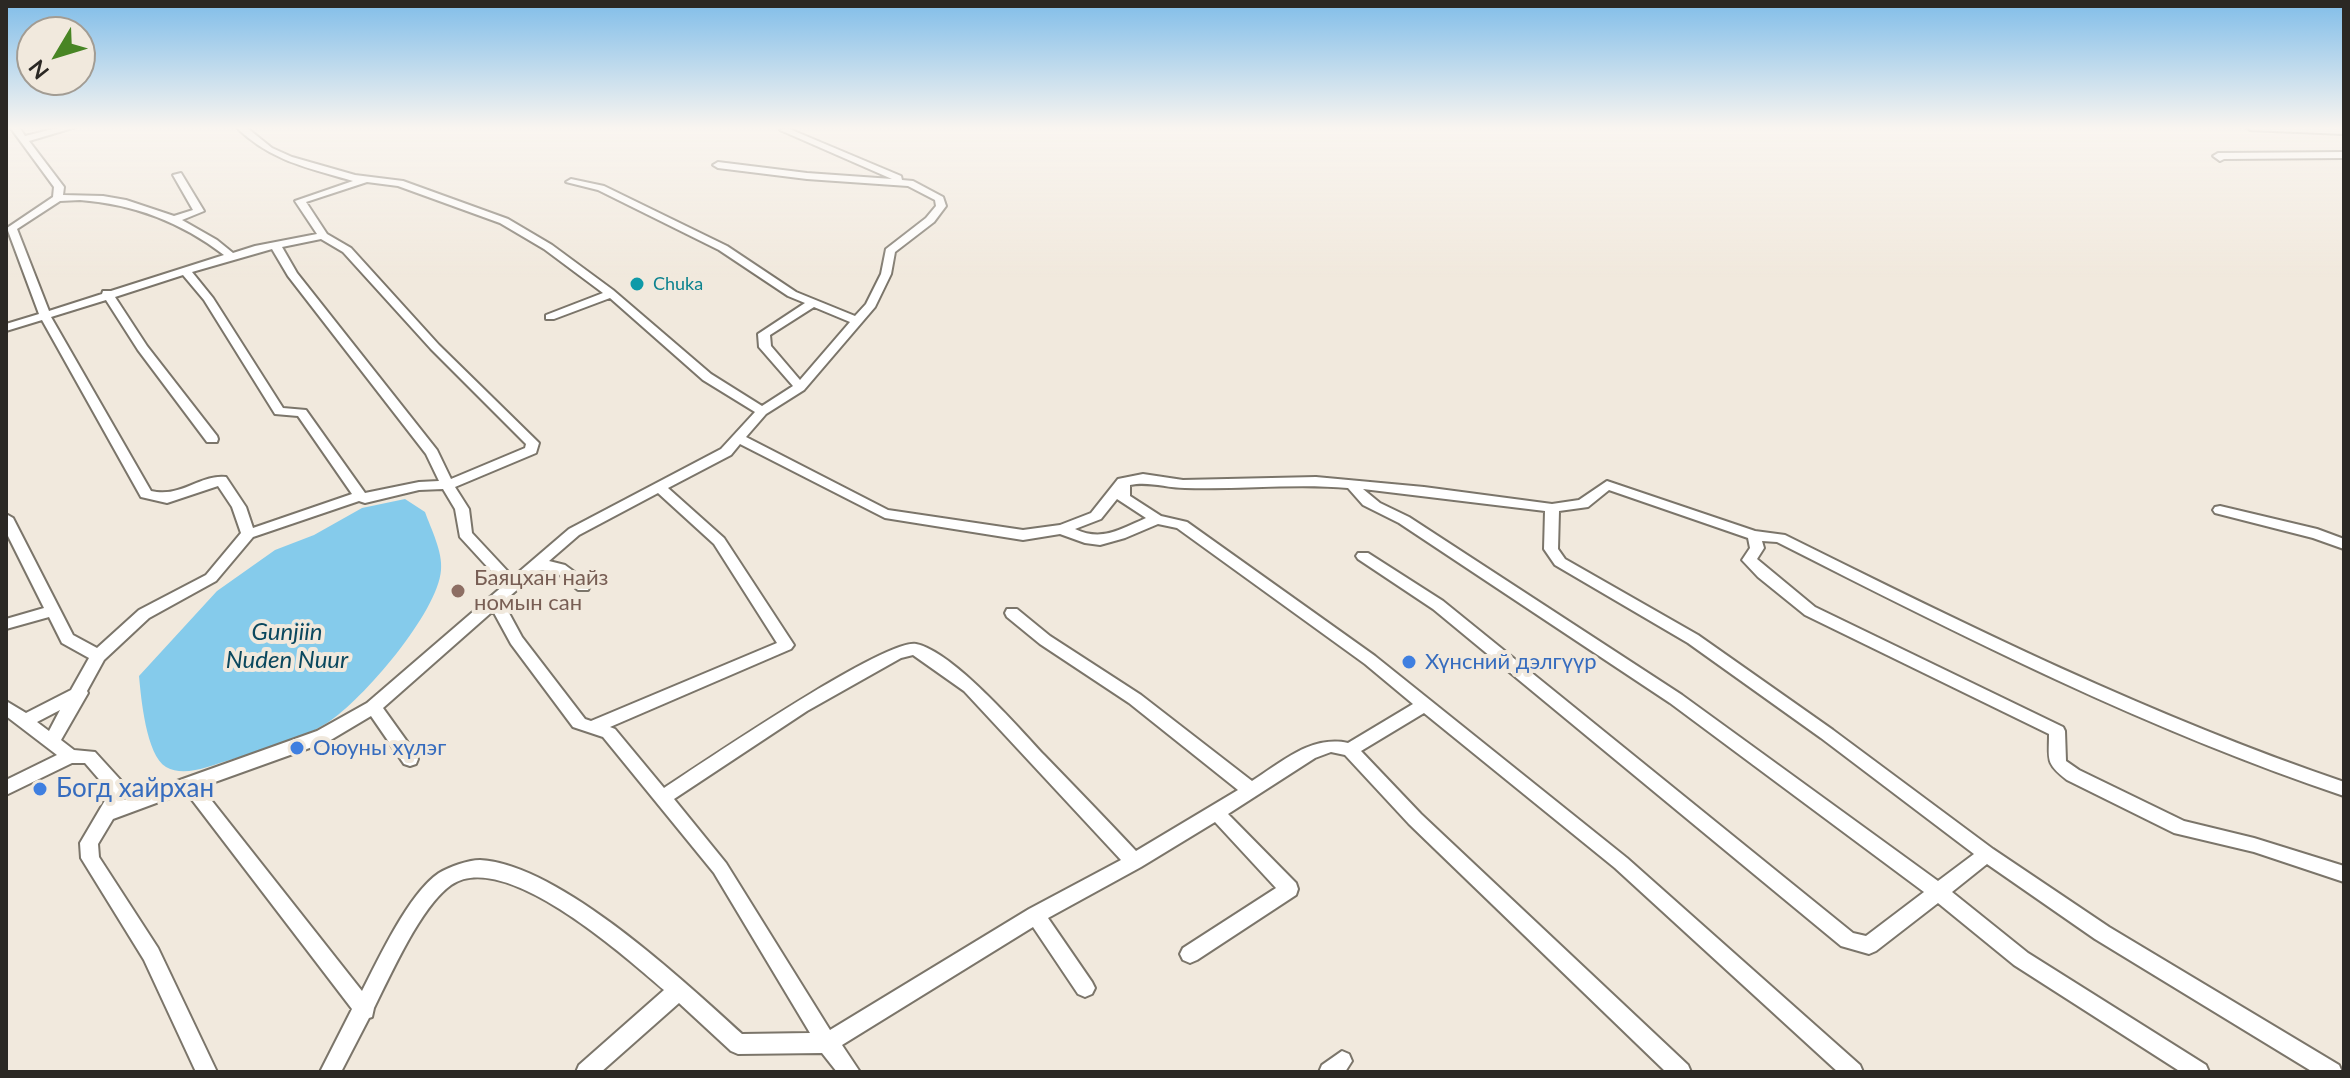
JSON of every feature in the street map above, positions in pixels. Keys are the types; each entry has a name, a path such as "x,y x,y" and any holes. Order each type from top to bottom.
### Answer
{"street":[{"path":"52,177 59,187 58,198"},
{"path":"173,220 199,211 179,177"},
{"path":"185,271 208,298 279,411 302,413 365,499 419,486 447,485 531,450 533,443 435,347 347,250 323,236 300,201 371,177"},
{"path":"373,177 458,202 504,221 548,247 611,294 707,377 762,411"},
{"path":"108,813 323,736 373,707 511,583 574,532 661,489 726,452 762,411 800,387 871,305 886,274 890,251 930,220 941,206 940,199 910,183 826,177"},
{"path":"896,177 932,191"},
{"path":"571,182 601,188 723,248 811,304 857,321"},
{"path":"231,256 173,220 127,205 79,196 58,198 9,228 45,316 146,494 167,499 221,480 239,507 248,534"},
{"path":"6,328 107,293 231,256 323,236"},
{"path":"276,246 292,274 432,453 462,509 465,534 511,583"},
{"path":"107,293 142,348 212,439"},
{"path":"550,317 611,294"},
{"path":"800,387 765,347 764,334 811,304"},
{"path":"739,439 885,514 1023,535 1062,529 1096,516 1123,482 1143,478 1183,484 1316,481 1552,508 1583,504 1607,485 1754,535 1780,538 1920,609 2170,723 2344,789"},
{"path":"1123,482 1123,498 1157,519 1182,525 1370,660 1621,863 1853,1072"},
{"path":"1353,484 1356,493 1366,501 1404,520 1676,699 1940,894 2021,959 2199,1072"},
{"path":"593,727 786,645 719,541 661,489"},
{"path":"51,742 98,656 144,614 211,578 248,534 360,496"},
{"path":"1552,508 1551,549 1560,562 1693,639 1827,734 1987,854 2102,933 2332,1072"},
{"path":"2220,510 2317,534 2344,544"},
{"path":"6,518 67,639 98,656"},
{"path":"1062,529 1085,541 1101,543 1157,519"},
{"path":"1754,535 1757,548 1749,560 1760,574 1792,593 1810,611 2057,731 2058,764 2073,775 2180,828 2254,845 2344,874"},
{"path":"1363,556 1438,605 1848,940 1869,945 1889,927 1940,894 1987,854"},
{"path":"535,564 560,568 583,586"},
{"path":"494,600 516,640 579,723 609,733 720,868 827,1043 850,1072"},
{"path":"6,624 53,611"},
{"path":"1012,613 1045,640 1135,699 1251,790"},
{"path":"662,798 801,707 896,654 913,649 923,652 970,687 1135,862"},
{"path":"23,722 80,693"},
{"path":"1350,750 1424,705"},
{"path":"6,707 70,756"},
{"path":"373,707 410,759"},
{"path":"330,1072 405,930 443,880 479,868 516,876 603,928 680,989 738,1044 827,1043 1036,915 1135,862 1309,753 1331,746 1350,750 1415,819 1681,1072"},
{"path":"6,788 70,756 89,757 120,791 89,843 90,858 151,954 207,1072"},
{"path":"190,785 319,955 365,1010"},
{"path":"1190,954 1289,889 1216,812"},
{"path":"1036,915 1085,988"},
{"path":"586,1072 680,989"}],"water":[{"name":"Gunjiin Nuden Nuur","path":"405,499 425,512 438,548 441,570 437,588 427,608 378,676 342,712 305,735 198,770 173,770 159,761 149,738 139,676 217,591 275,550 314,535 362,508"}],"place":[{"name":"Chuka","path":"637,284"},
{"name":"Баяцхан найз номын сан","path":"458,591"},
{"name":"Хүнсний дэлгүүр","path":"1409,662"},
{"name":"Оюуны хүлэг","path":"297,748"},
{"name":"Богд хайрхан","path":"40,789"}]}
